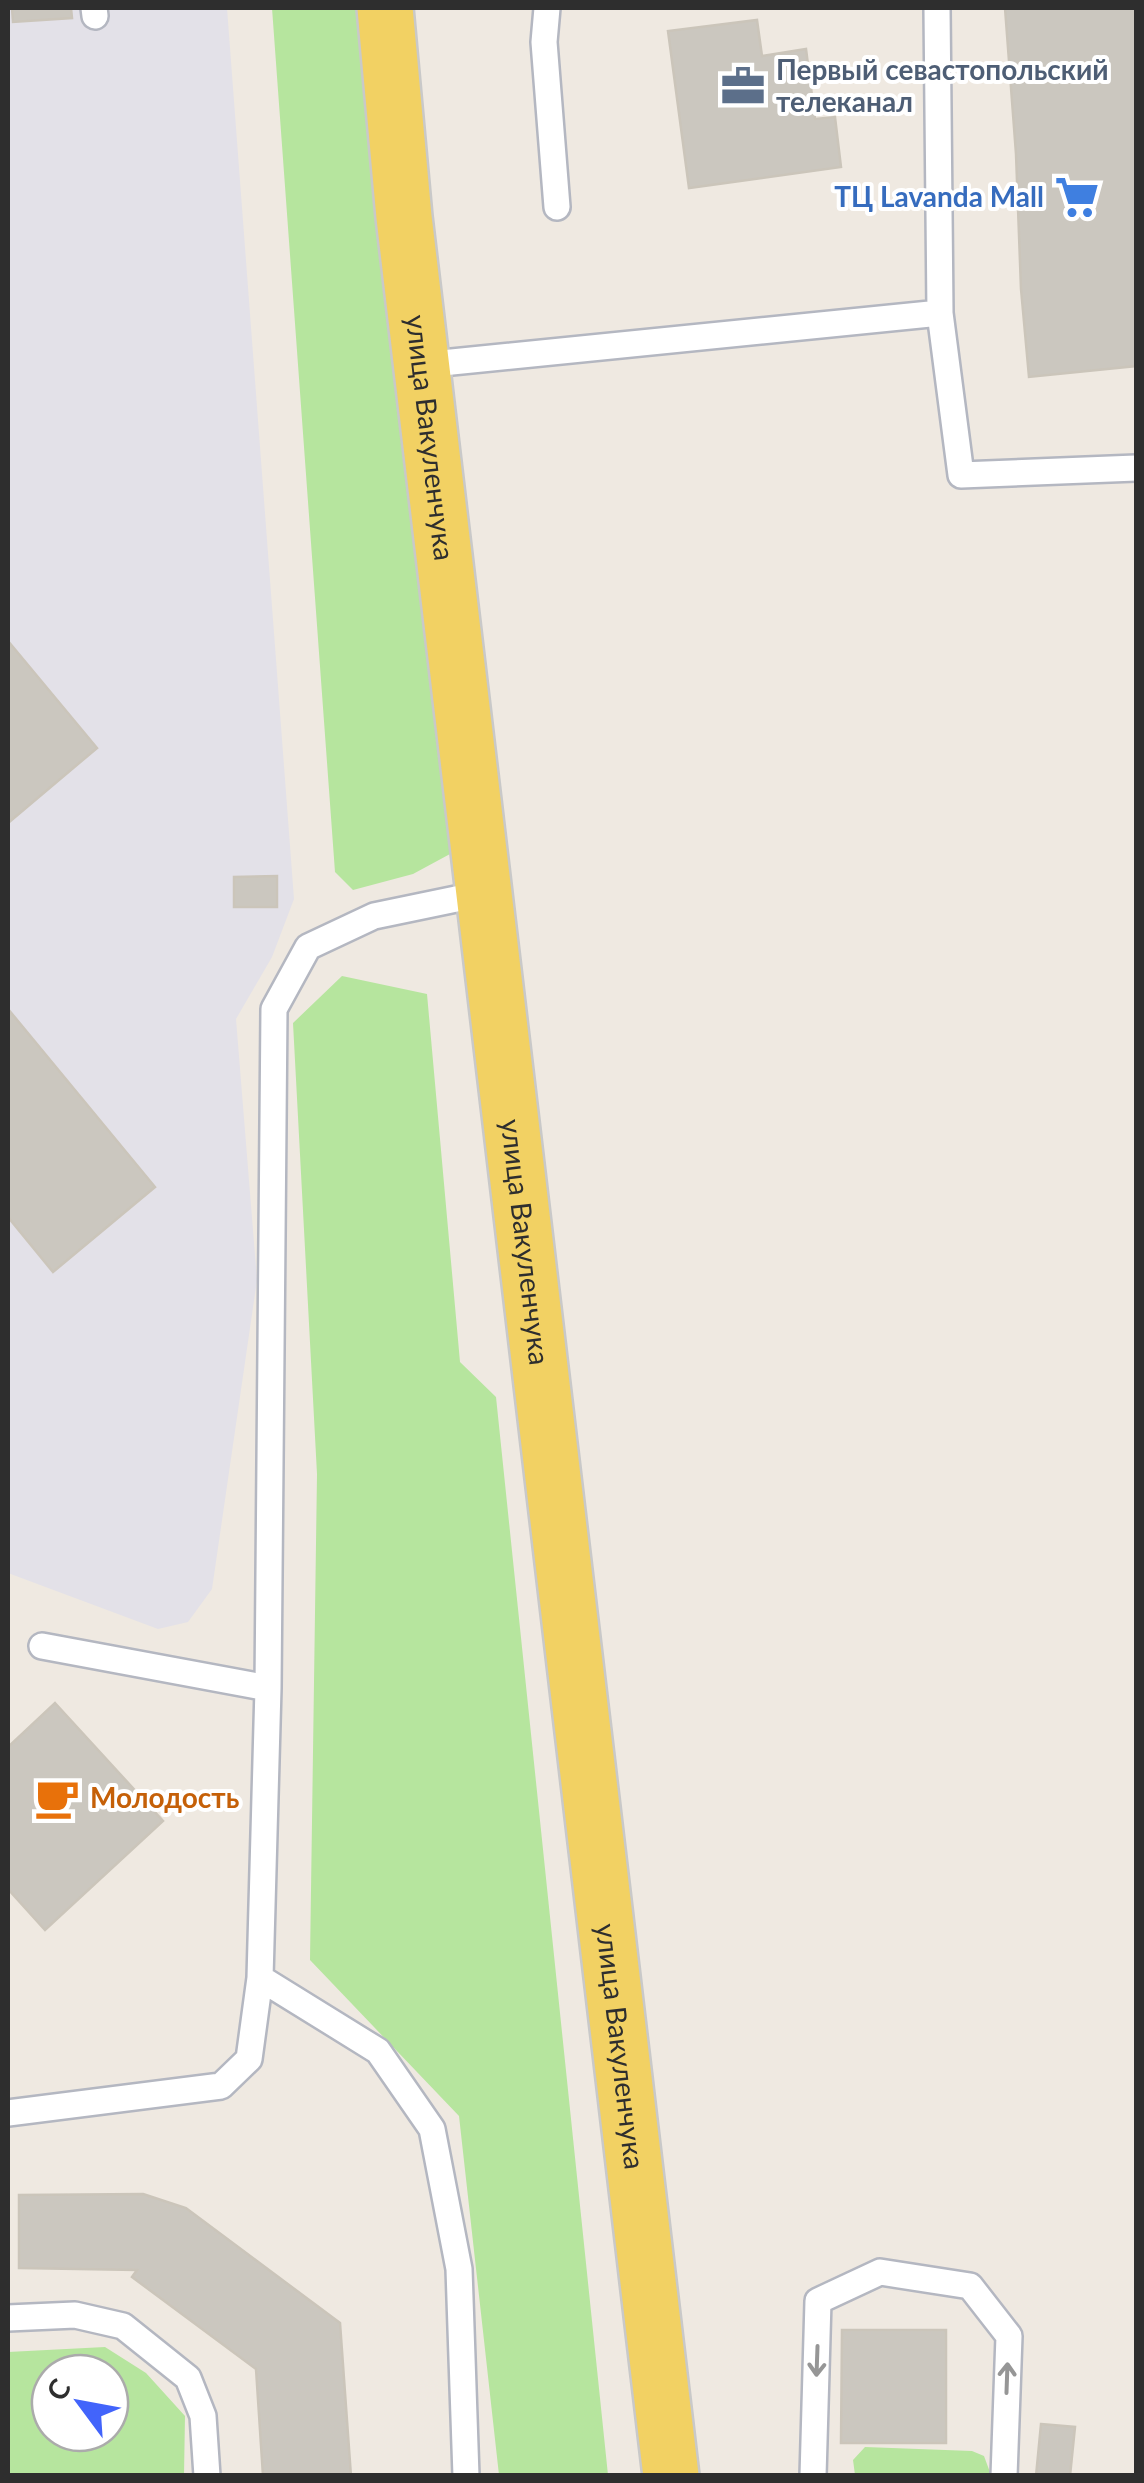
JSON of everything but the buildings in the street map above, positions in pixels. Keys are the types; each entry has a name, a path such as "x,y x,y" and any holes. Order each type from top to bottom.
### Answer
{"main road":[{"name":"улица Вакуленчука","path":"385,8 404,217 670,2476"}],"lane":[{"path":"547,8 544,42 557,206"},
{"path":"937,8 940,313 961,475 1136,468"},
{"path":"422,364 940,313"},
{"path":"8,2114 221,2086 249,2059 260,1978 268,1688 274,1009 308,947 374,916 485,894"},
{"path":"42,1646 268,1688"},
{"path":"260,1978 378,2051 432,2129 459,2269 466,2476"},
{"path":"814,2476 818,2301 880,2272 970,2286 1009,2336 1004,2476"},
{"path":"8,2318 75,2315 124,2326 188,2378 203,2416 207,2476"}],"shaded area":[{"path":"8,8 227,8 294,899 272,957 236,1019 257,1280 212,1589 188,1622 158,1629 8,1573"}],"green space":[{"path":"272,8 357,8 450,854 413,874 353,890 335,872"},
{"path":"342,976 427,994 460,1362 496,1397 608,2475 499,2475 459,2116 310,1960 317,1474 293,1023"},
{"path":"105,2347 114,2353 30,2353 30,2453 130,2453 130,2363 146,2373 185,2416 184,2475 8,2475 8,2352"},
{"path":"865,2447 972,2451 984,2456 991,2475 855,2475 853,2460"}],"place":[{"name":"Первый севастопольский телеканал","path":"743,86"},
{"name":"ТЦ Lavanda Mall","path":"1077,197"},
{"name":"Молодость","path":"57,1798"}]}
